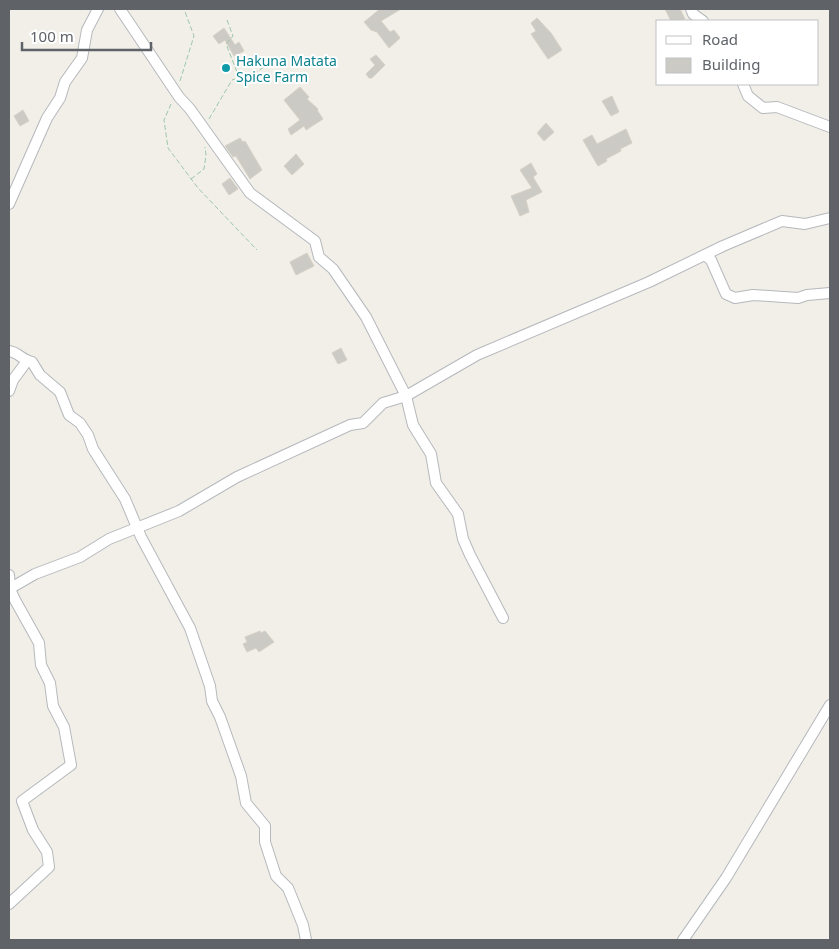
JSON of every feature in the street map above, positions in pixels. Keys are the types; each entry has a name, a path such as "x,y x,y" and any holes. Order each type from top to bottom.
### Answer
{"street":[{"path":"9,204 47,118 60,98 65,82 82,58 87,30 98,9"},
{"path":"120,9 176,92 250,193 315,241 319,257 333,269 366,317 406,396 413,425 431,454 436,483 458,514 470,555 503,618"},
{"path":"691,9 702,20"},
{"path":"743,85 748,96 762,108 777,108 830,127"},
{"path":"9,589 35,574 80,557 108,539 179,510 237,477 350,425 363,422 382,403 406,396 477,355 782,221 805,224 830,218"},
{"path":"706,256 711,260 726,294 735,298 753,295 798,298 807,295 830,293"},
{"path":"9,351 32,362 40,375 60,392 69,415 80,423 88,435 92,449 125,499 137,527 190,628 210,686 212,701 240,776 246,803 265,826 265,842 276,876 288,888 303,925 306,940"},
{"path":"9,391 13,380 27,361"},
{"path":"9,575 9,589 39,644 41,665 50,683 53,706 64,727 71,765 22,801 33,830 47,852 49,867 20,896 9,904"},
{"path":"683,940 726,878 830,704"}],"path":[{"path":"184,9 194,36 176,92 164,120 168,148 180,162 190,179 257,250"},
{"path":"228,20 233,36 226,44 239,78"},
{"path":"206,126 214,107 232,80 266,66"},
{"path":"190,179 204,169 205,146"}],"building":[{"path":"380,9 401,9 381,21 390,32 394,30 400,38 389,48 377,32 371,30 364,22"},
{"path":"665,9 680,9 685,19 678,20 670,20"},
{"path":"537,18 551,33 562,50 548,59 531,34 536,31 531,23"},
{"path":"224,28 235,45 239,42 244,51 234,56 225,40 219,44 213,36"},
{"path":"376,55 385,65 372,78 369,78 366,74 375,65 370,59"},
{"path":"300,87 309,97 307,99 318,109 323,119 306,130 304,126 291,135 288,129 300,120 284,100"},
{"path":"612,96 619,112 611,116 602,101"},
{"path":"23,110 29,121 20,126 14,116"},
{"path":"546,123 554,132 544,141 537,133"},
{"path":"626,129 632,143 620,149 621,151 598,166 583,140 592,135 597,144"},
{"path":"240,138 243,142 245,141 262,170 250,179 236,156 233,157 225,146"},
{"path":"296,154 304,164 292,175 284,166"},
{"path":"531,163 537,174 533,177 542,192 526,200 529,212 520,216 511,196 532,188 520,170"},
{"path":"230,178 238,189 229,195 222,184"},
{"path":"307,253 314,266 296,275 290,262"},
{"path":"341,348 347,360 338,364 332,353"},
{"path":"260,631 261,633 265,631 274,642 259,652 256,648 247,652 243,644 247,642 245,637"}],"place":[{"name":"Hakuna Matata Spice Farm","path":"226,68"}]}
